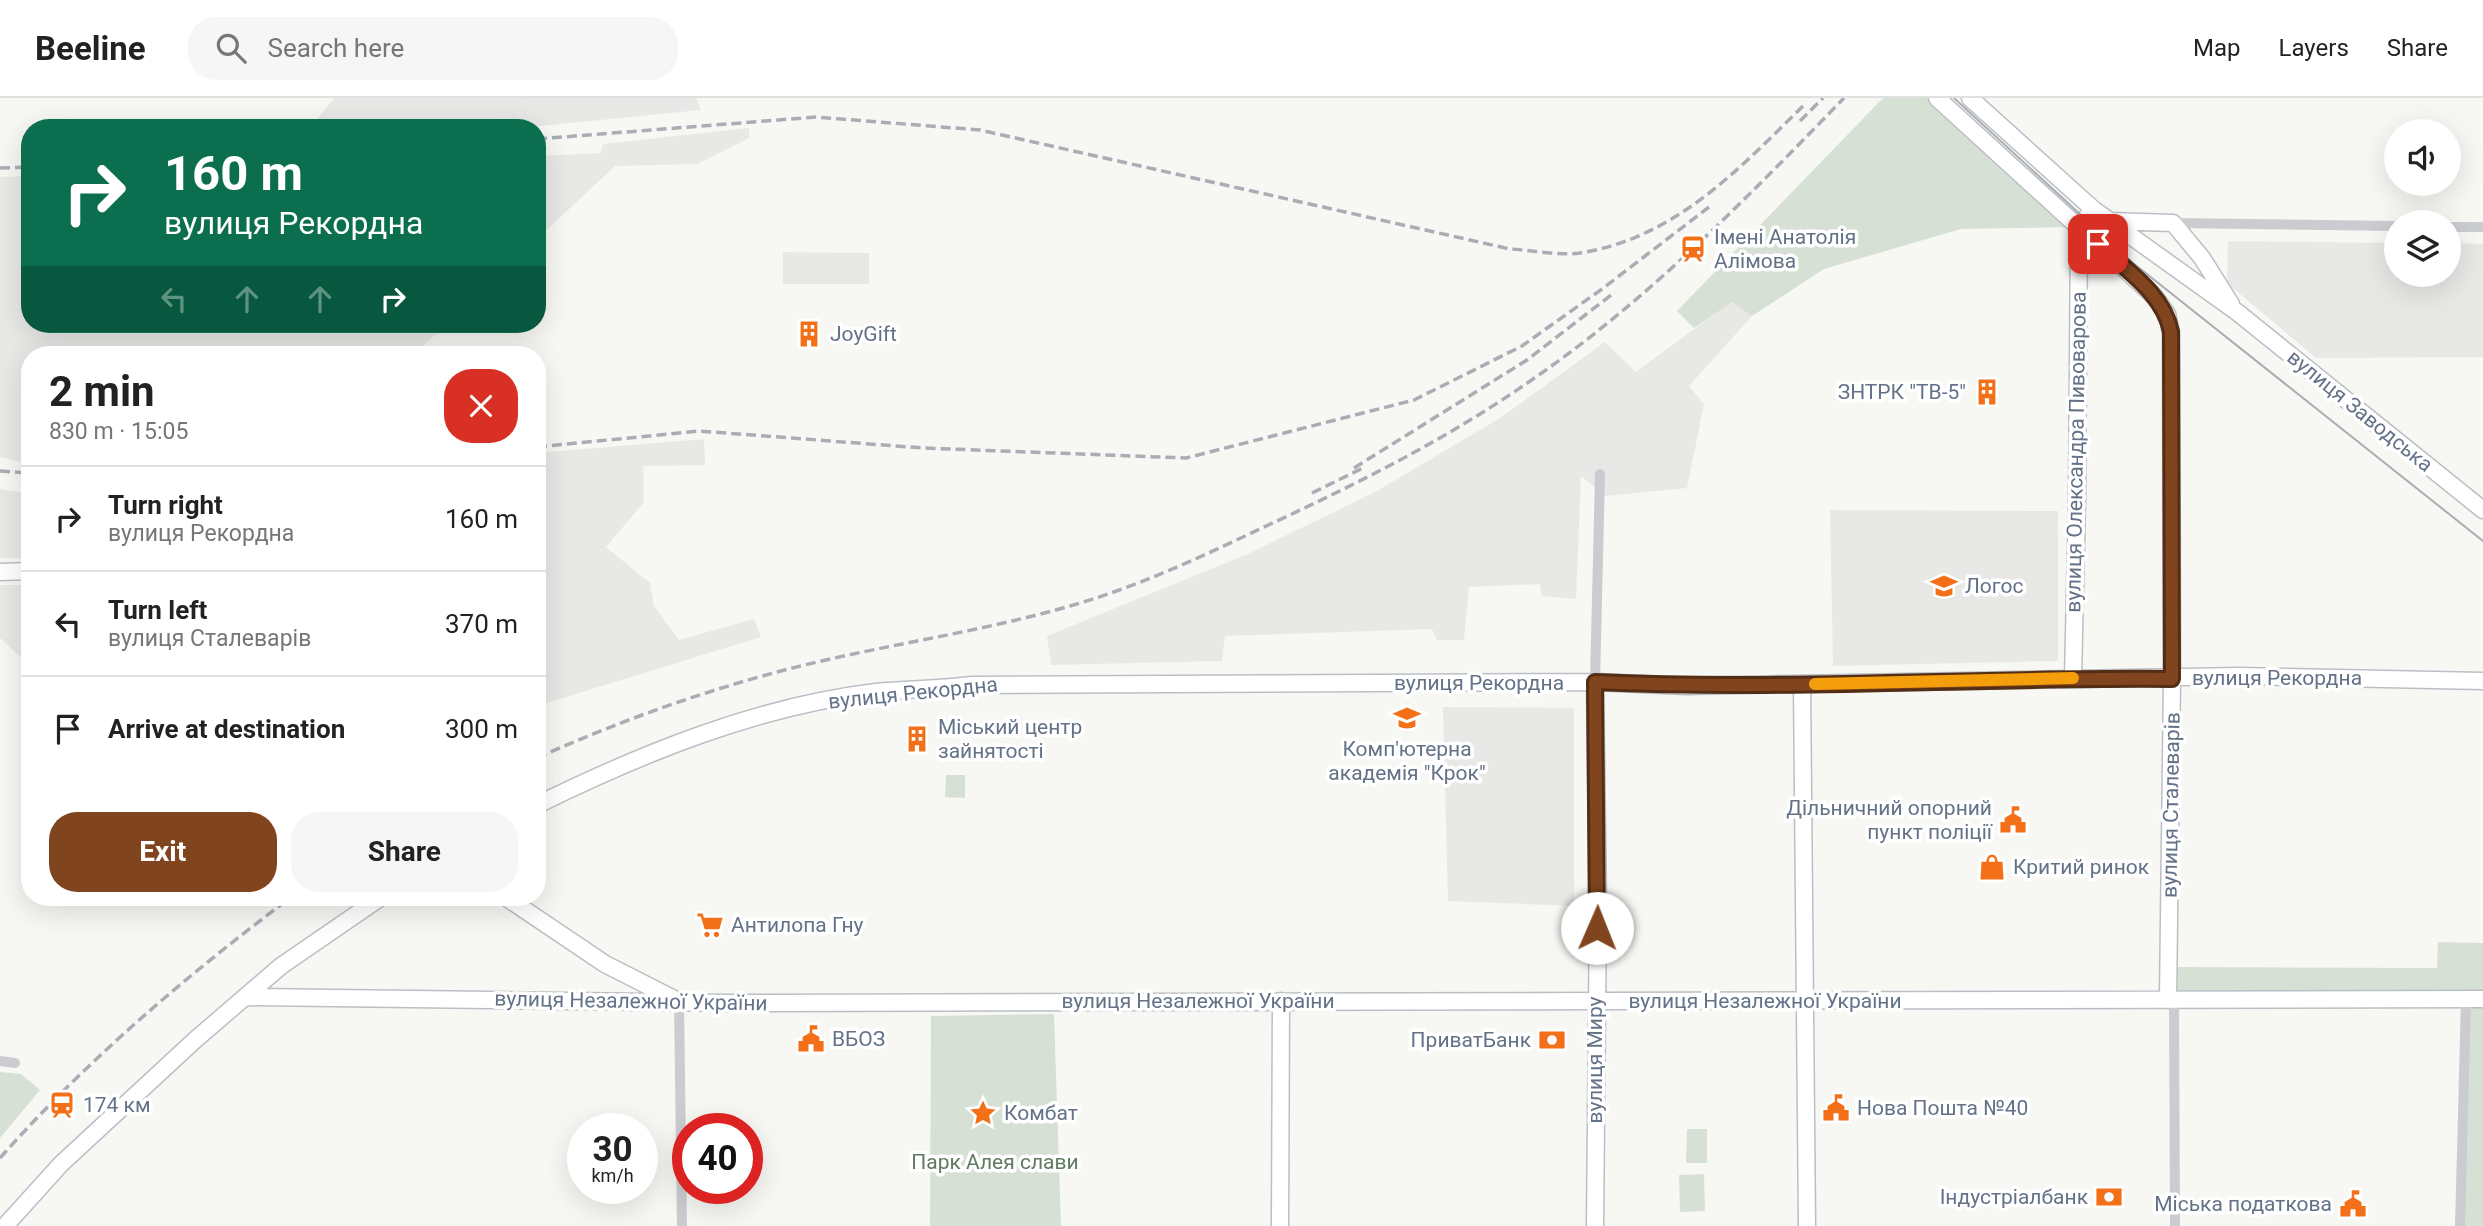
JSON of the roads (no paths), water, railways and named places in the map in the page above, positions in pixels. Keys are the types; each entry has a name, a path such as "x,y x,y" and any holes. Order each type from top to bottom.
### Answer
{"street":[{"path":"1937,98 2079,227 2093,209"},
{"name":"вулиця Заводська","path":"1970,98 2093,209 2236,312 2483,510"},
{"path":"2109,221 2384,226"},
{"name":"вулиця Заводська","path":"2172,223 2202,258 2236,312"},
{"name":"вулиця Олександра Пивоварова","path":"2073,678 2079,227"},
{"name":"вулиця Сталеварів","path":"2079,227 2155,297 2167,314 2171,332 2171,1000 2175,1226"},
{"path":"2461,227 2483,228"},
{"name":"вулиця Миру","path":"1595,1226 1595,682 1600,474"},
{"path":"0,572 21,571"},
{"name":"вулиця Рекордна","path":"546,801 696,735 800,706 876,692 1026,682 1595,682 1686,686 2239,676 2483,681"},
{"path":"1802,684 1807,1226"},
{"path":"5,1226 26,1200 136,1092 282,967 369,906"},
{"path":"519,906 605,964 679,1001 682,1226"},
{"name":"вулиця Незалежної України","path":"245,998 1806,1002 2483,999"},
{"path":"2460,1226 2466,999"},
{"path":"1280,1226 1281,1001"},
{"path":"0,1061 15,1063"}],"tram line":[{"path":"1954,98 2133,263 2483,541"}],"railway":[{"path":"1800,121 1823,98"},
{"path":"546,754 656,710 746,681 813,663 1034,616 1095,598 1193,560 1368,477 1501,401 1616,316 1733,210 1844,98"},
{"path":"546,138 816,117 980,130 1510,249 1572,254 1614,245 1646,233 1675,217 1729,177 1803,106"},
{"path":"0,168 21,167"},
{"path":"546,446 699,431 923,448 1186,458 1414,400 1522,346 1709,207"},
{"path":"1354,468 1527,360 1615,292"},
{"path":"1312,493 1365,467"},
{"path":"0,471 21,472"},
{"path":"0,1158 67,1087 139,1020 280,906"}],"place":[{"name":"Імені Анатолія Алімова","path":"1693,249"},
{"name":"JoyGift","path":"809,334"},
{"name":"ЗНТРК \"ТВ-5\"","path":"1987,392"},
{"name":"Логос","path":"1944,586"},
{"name":"Комп'ютерна академія \"Крок\"","path":"1407,718"},
{"name":"Міський центр зайнятості","path":"917,739"},
{"name":"Дільничний опорний пункт поліції","path":"2013,820"},
{"name":"Критий ринок","path":"1992,867"},
{"name":"Антилопа Гну","path":"710,925"},
{"name":"ВБОЗ","path":"811,1039"},
{"name":"ПриватБанк","path":"1552,1040"},
{"name":"174 км","path":"62,1105"},
{"name":"Нова Пошта №40","path":"1836,1108"},
{"name":"Комбат","path":"983,1113"},
{"name":"Індустріалбанк","path":"2109,1197"},
{"name":"Міська податкова","path":"2353,1204"}],"park label":[{"name":"Парк Алея слави","path":"995,1162"}]}
